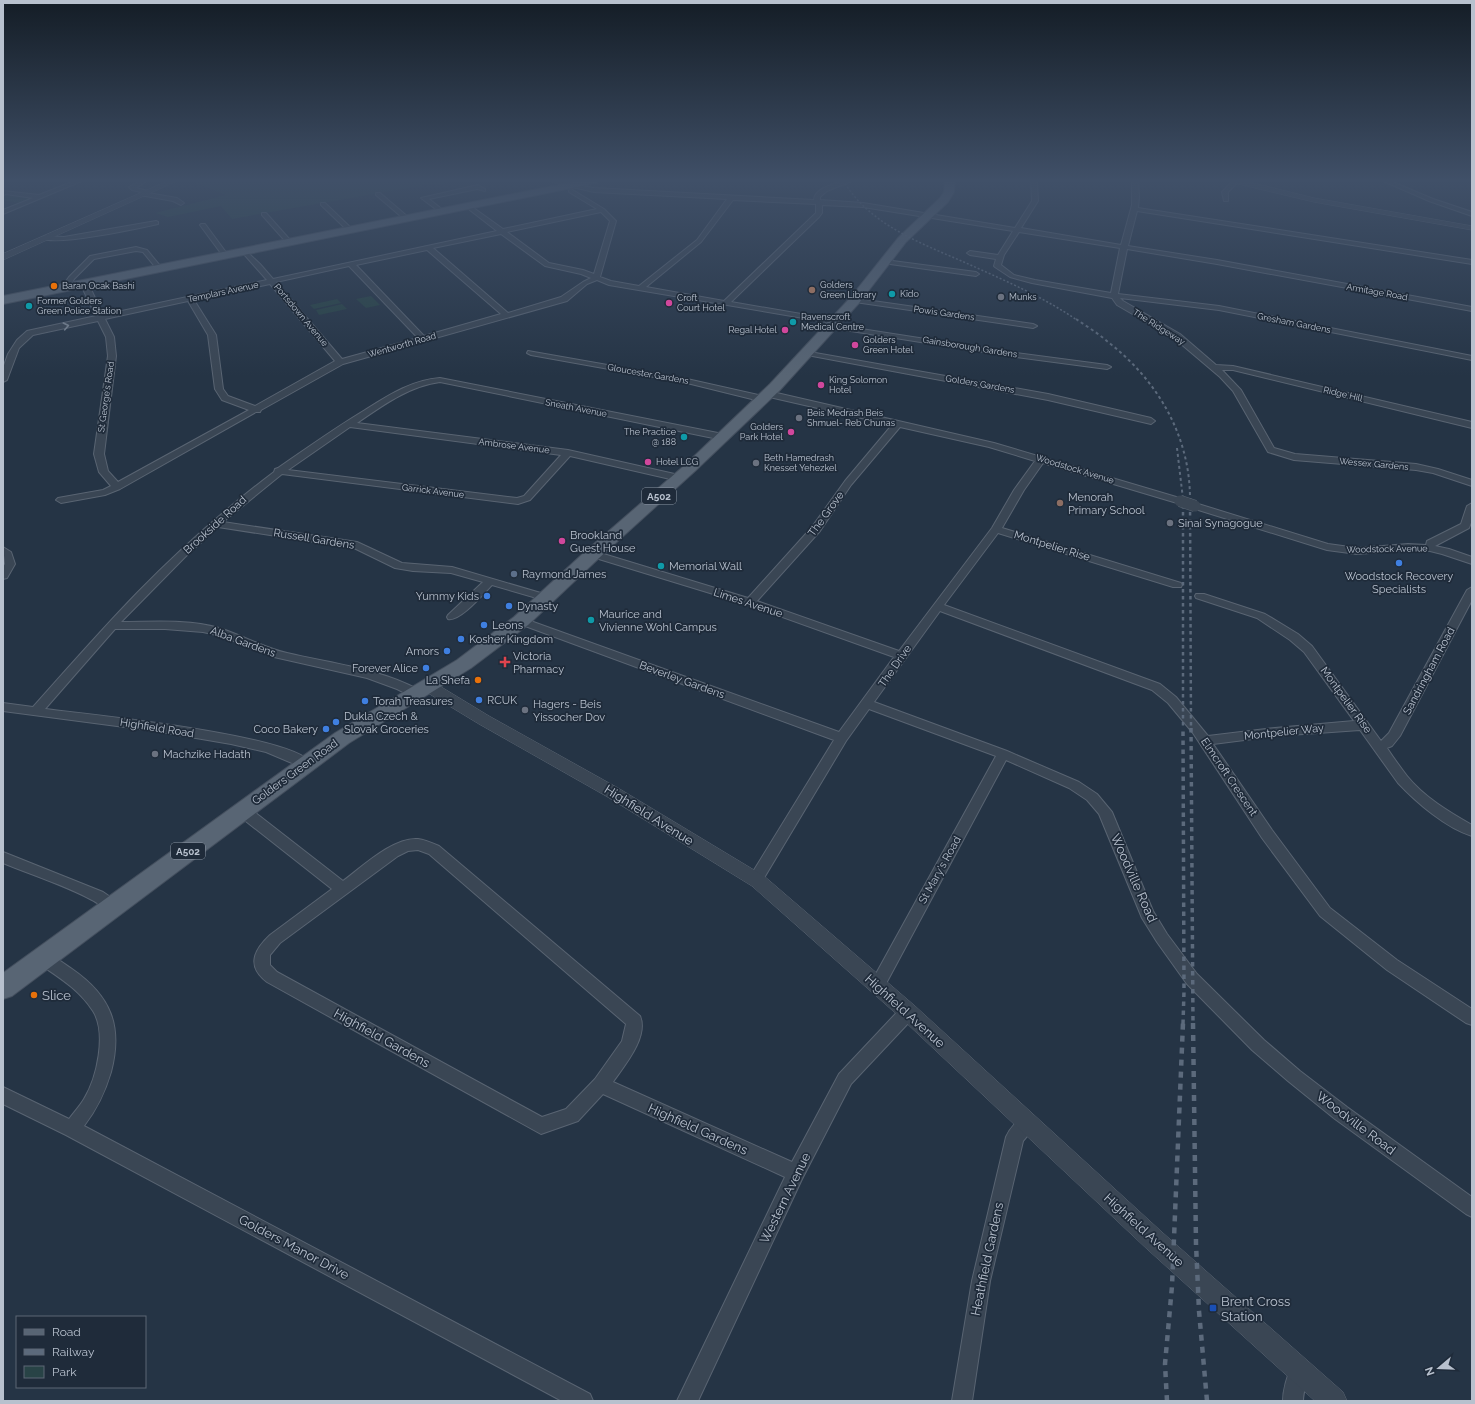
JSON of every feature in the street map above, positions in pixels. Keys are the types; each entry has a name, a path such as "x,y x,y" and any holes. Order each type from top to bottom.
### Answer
{"main road":[{"path":"3,300 271,246"},
{"name":"Golders Green Road","path":"3,988 306,764 354,730 464,664 521,621 593,554 679,478 766,396 834,324 898,246"}],"street":[{"path":"3,257 28,246"},
{"path":"219,246 225,254"},
{"name":"Templars Avenue","path":"3,380 13,352 23,338 30,333 435,246"},
{"name":"Gainsborough Gardens","path":"522,246 547,265 583,272 609,283 1009,354 1107,367"},
{"path":"596,278 606,246"},
{"path":"641,288 693,246"},
{"path":"726,303 786,246"},
{"path":"970,253 1000,257 1007,246"},
{"name":"Armitage Road","path":"1115,246 1472,309"},
{"path":"1367,246 1472,262"},
{"path":"428,247 507,316"},
{"path":"1114,296 1124,247"},
{"path":"66,287 70,278 92,257 143,249 159,268"},
{"name":"Portsdown Avenue","path":"244,251 340,362"},
{"name":"Gresham Gardens","path":"1000,257 997,266 1012,276 1034,282 1114,296 1219,308 1472,358"},
{"path":"885,262 976,274"},
{"path":"351,264 424,338"},
{"name":"Wentworth Road","path":"61,500 105,492 117,487 257,410 340,362 564,299 585,283 596,278"},
{"name":"St George's Road","path":"84,283 110,337 112,356 99,454 104,472 117,487"},
{"name":"The Ridgeway","path":"1114,296 1120,303 1177,336 1214,367 1237,390 1267,445 1275,453"},
{"path":"190,299 212,335 219,389 225,398 257,410"},
{"name":"Powis Gardens","path":"855,300 1032,326"},
{"name":"Gloucester Gardens","path":"531,353 766,396"},
{"name":"Golders Gardens","path":"807,353 1048,397 1151,421"},
{"name":"Ridge Hill","path":"1214,367 1234,368 1472,425"},
{"name":"Sneath Avenue","path":"429,381 440,380 723,437"},
{"name":"Brookside Road","path":"35,712 158,578 216,524 278,471 348,424 381,404 415,386 429,381"},
{"name":"Woodstock Avenue","path":"766,396 961,437 1041,459 1312,542 1344,550 1370,551 1408,547 1430,548 1445,551 1472,561"},
{"name":"Ambrose Avenue","path":"348,424 568,453 679,478"},
{"name":"The Grove","path":"750,602 816,529 848,483 898,424"},
{"name":"Garrick Avenue","path":"278,471 518,501 526,498 568,453"},
{"name":"Wessex Gardens","path":"1275,453 1294,457 1416,467 1472,482"},
{"name":"The Drive","path":"756,879 842,738 996,529 1041,459"},
{"path":"1430,548 1431,543 1465,526 1472,506"},
{"name":"Russell Gardens","path":"216,524 357,545 399,566 452,570 547,598"},
{"name":"Montpelier Rise","path":"996,529 1177,585"},
{"path":"3,550 7,554 10,564 3,576"},
{"name":"Limes Avenue","path":"593,554 750,602 902,656"},
{"path":"452,617 490,581"},
{"name":"Sandringham Road","path":"1379,746 1388,743 1394,736 1472,590"},
{"name":"Montpelier Rise","path":"1200,596 1261,616 1294,637 1308,649 1403,780 1416,794 1444,816 1472,830"},
{"name":"Elmcroft Crescent","path":"939,607 1156,688 1164,693 1178,706 1205,741 1267,834 1325,912 1392,965 1472,1018"},
{"name":"Beverley Gardens","path":"521,621 842,738"},
{"name":"Alba Gardens","path":"113,626 164,624 203,628 236,638 271,653 322,663 401,685 422,689"},
{"name":"Highfield Avenue","path":"422,689 484,720 612,792 756,879 908,1012 1155,1241 1334,1401"},
{"name":"Woodville Road","path":"868,704 1003,754 1074,785 1098,803 1105,812 1147,914 1192,980 1227,1015 1294,1076 1335,1109 1472,1208"},
{"name":"Highfield Road","path":"3,707 128,723 253,744 296,758 306,764"},
{"name":"Montpelier Way","path":"1205,741 1274,732 1363,725"},
{"name":"St Mary's Road","path":"877,986 1003,754"},
{"path":"243,811 342,889"},
{"name":"Highfield Gardens","path":"422,844 434,850 634,1021 630,1044 601,1085 572,1114 541,1126 265,974 261,961 264,950 268,945 393,852 407,845 422,844"},
{"path":"3,857 98,896 114,907"},
{"path":"43,958 83,986 106,1018 109,1035 107,1057 100,1081 90,1103 72,1129"},
{"name":"Western Avenue","path":"687,1401 796,1173 845,1079 908,1012"},
{"name":"Highfield Gardens","path":"601,1085 796,1173"},
{"name":"Golders Manor Drive","path":"3,1095 72,1129 583,1401"},
{"name":"Heathfield Gardens","path":"962,1401 981,1281 1015,1137 1027,1123"},
{"path":"1293,1401 1293,1394 1300,1369"}],"green space":[{"path":"371,296 380,305 366,308 356,299"},
{"path":"337,299 341,303 314,309 310,305"},
{"path":"342,304 347,309 319,315 316,310"}],"railway":[{"path":"926,246 1023,289 1077,320"},
{"path":"1076,319 1126,357 1155,392 1177,431 1184,453 1190,499"},
{"path":"1177,448 1183,499"},
{"path":"1190,498 1191,729"},
{"path":"1183,499 1183,728"},
{"path":"1183,728 1183,1024"},
{"path":"1191,728 1193,1024"},
{"path":"1167,1401 1165,1364 1172,1286 1183,1023"},
{"path":"1193,1023 1196,1244 1199,1311 1207,1401"}],"place":[{"name":"Baran Ocak Bashi","path":"54,286"},
{"name":"Golders Green Library","path":"812,290"},
{"name":"Kïdo","path":"892,294"},
{"name":"Munks","path":"1001,297"},
{"name":"Croft Court Hotel","path":"669,303"},
{"name":"Former Golders Green Police Station","path":"29,306"},
{"name":"Ravenscroft Medical Centre","path":"793,322"},
{"name":"Regal Hotel","path":"785,330"},
{"name":"Golders Green Hotel","path":"855,345"},
{"name":"King Solomon Hotel","path":"821,385"},
{"name":"Beis Medrash Beis Shmuel- Reb Chunas","path":"799,418"},
{"name":"Golders Park Hotel","path":"791,432"},
{"name":"The Practice @ 188","path":"684,437"},
{"name":"Hotel LCG","path":"648,462"},
{"name":"Beth Hamedrash Knesset Yehezkel","path":"756,463"},
{"name":"Menorah Primary School","path":"1060,503"},
{"name":"Sinai Synagogue","path":"1170,523"},
{"name":"Brookland Guest House","path":"562,541"},
{"name":"Woodstock Recovery Specialists","path":"1399,563"},
{"name":"Memorial Wall","path":"661,566"},
{"name":"Raymond James","path":"514,574"},
{"name":"Yummy Kids","path":"487,596"},
{"name":"Dynasty","path":"509,606"},
{"name":"Maurice and Vivienne Wohl Campus","path":"591,620"},
{"name":"Leons","path":"484,625"},
{"name":"Kosher Kingdom","path":"461,639"},
{"name":"Amors","path":"447,651"},
{"name":"Victoria Pharmacy","path":"505,662"},
{"name":"Forever Alice","path":"426,668"},
{"name":"La Shefa","path":"478,680"},
{"name":"RCUK","path":"479,700"},
{"name":"Torah Treasures","path":"365,701"},
{"name":"Hagers - Beis Yissocher Dov","path":"525,710"},
{"name":"Dukla Czech & Slovak Groceries","path":"336,722"},
{"name":"Coco Bakery","path":"326,729"},
{"name":"Machzike Hadath","path":"155,754"},
{"name":"Slice","path":"34,995"},
{"name":"Brent Cross Station","path":"1213,1308"}]}
